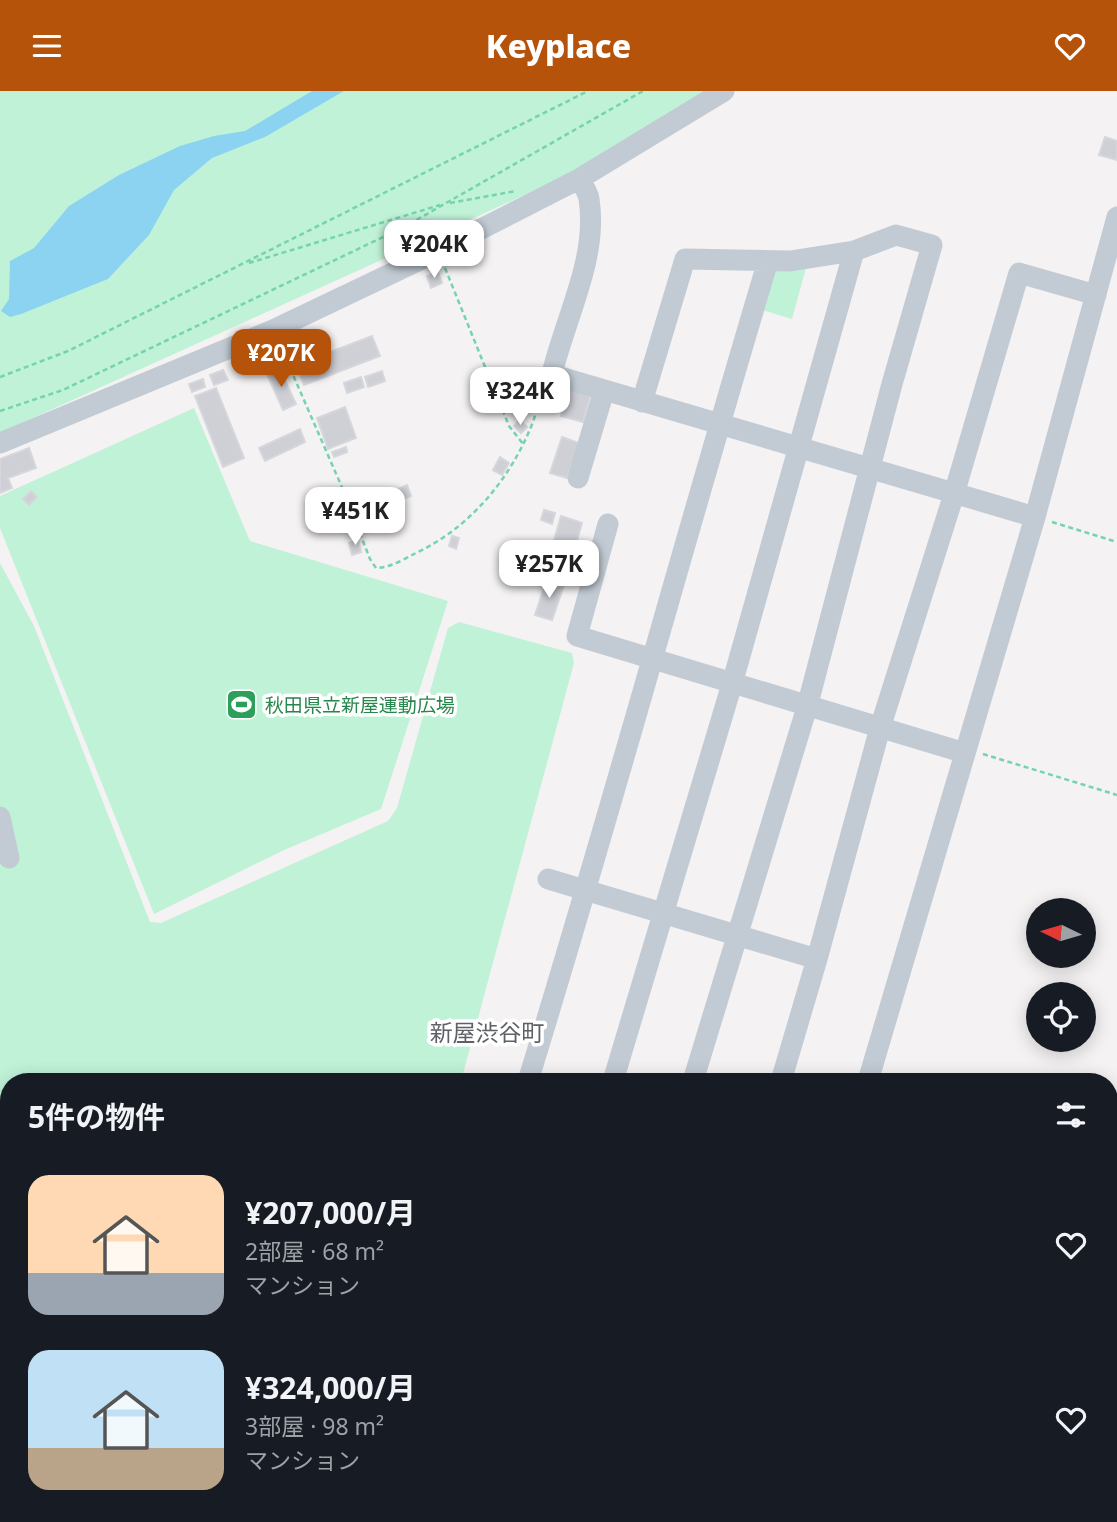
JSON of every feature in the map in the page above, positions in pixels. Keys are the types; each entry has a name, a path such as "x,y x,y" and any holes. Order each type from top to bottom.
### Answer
{"street":[{"path":"0,443 273,330 439,251 579,179 724,91"},
{"path":"579,179 589,196 590,244 554,370 562,379 1035,517"},
{"path":"870,1073 1035,517 1117,217"},
{"path":"642,402 685,259 790,261 854,251 896,235 932,245 869,469 807,706 695,1073"},
{"path":"614,1073 732,684 854,251"},
{"path":"530,1073 587,890 768,261"},
{"path":"783,1073 880,728 954,494 1019,273 1096,295"},
{"path":"578,478 604,391"},
{"path":"608,524 577,636 880,728 966,751"},
{"path":"0,817 9,858"},
{"path":"548,879 817,959"}],"path":[{"path":"0,377 68,351 588,91"},
{"path":"0,411 63,390 404,227 643,91"},
{"path":"239,266 446,204 526,189"},
{"path":"439,251 509,426 523,444"},
{"path":"273,330 376,568 386,567 435,544 496,491 523,444 548,379 556,373"},
{"path":"1035,517 1117,542"},
{"path":"966,751 1117,795"}],"green space":[{"path":"0,91 706,91 562,178 0,433"},
{"path":"807,264 792,319 762,310 774,266"},
{"name":"秋田県立新屋運動広場","path":"194,408 250,541 448,601 381,809 284,850 154,914 0,528 0,496"},
{"path":"0,563 34,626 150,922 161,923 388,821 397,808 448,628 459,622 572,653 574,663 463,1073 0,1073"}],"water":[{"path":"312,91 344,91 265,137 212,158 174,190 149,235 108,279 21,314 10,317 1,311 9,299 10,261 34,248 69,206 119,175 180,146 245,131"}],"building":[{"path":"1105,137 1117,141 1117,160 1099,155"},
{"path":"438,272 442,283 431,288 427,276"},
{"path":"372,336 380,356 304,385 296,365"},
{"path":"279,368 296,404 283,410 267,374"},
{"path":"223,370 228,380 214,385 210,375"},
{"path":"382,371 385,381 368,387 365,377"},
{"path":"361,377 364,387 347,393 344,383"},
{"path":"203,379 205,387 192,392 189,384"},
{"path":"569,387 591,394 583,422 561,416"},
{"path":"216,388 244,458 223,467 195,396"},
{"path":"345,407 356,438 328,449 317,418"},
{"path":"520,420 527,427 521,433 514,426"},
{"path":"300,429 305,442 265,461 259,448"},
{"path":"562,437 579,443 567,478 550,473"},
{"path":"346,447 347,452 334,457 332,452"},
{"path":"29,448 36,468 8,478 12,488 0,493 0,459"},
{"path":"500,457 509,463 502,475 493,470"},
{"path":"407,485 411,496 365,515 361,505"},
{"path":"31,491 37,497 29,505 23,499"},
{"path":"544,510 555,513 552,524 541,520"},
{"path":"561,516 582,523 574,551 553,544"},
{"path":"452,536 459,538 456,549 449,546"},
{"path":"358,540 361,552 352,555 349,543"},
{"path":"543,559 549,561 545,575 539,573"},
{"path":"547,579 564,585 552,620 535,615"}],"place":[{"name":"秋田県立新屋運動広場","path":"242,705"}],"district":[{"name":"新屋渋谷町","path":"487,1033"}]}
